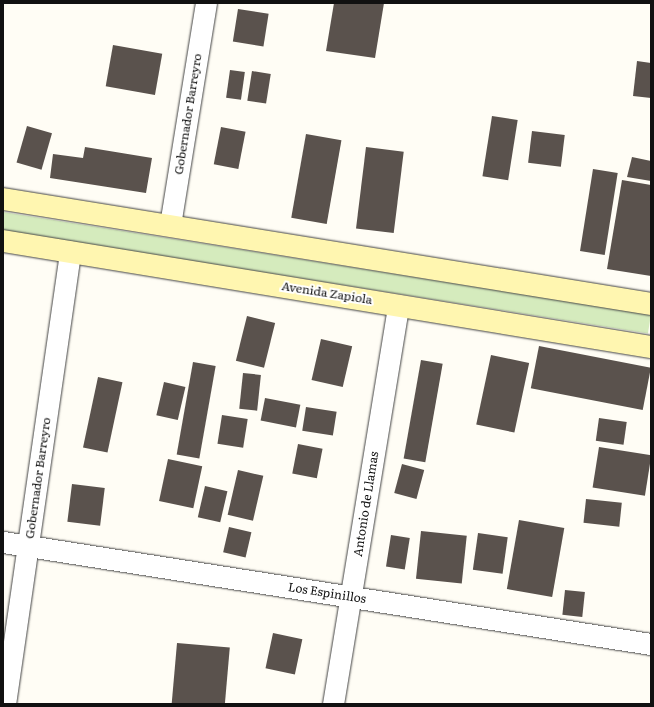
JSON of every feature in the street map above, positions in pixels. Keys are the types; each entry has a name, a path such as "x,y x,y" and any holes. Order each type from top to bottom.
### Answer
{"main road":[{"path":"3,199 651,304"},
{"name":"Avenida Zapiola","path":"3,241 651,347"}],"street":[{"name":"Gobernador Barreyro","path":"170,225 206,3"},
{"name":"Gobernador Barreyro","path":"5,704 70,252"},
{"name":"Antonio de Llamas","path":"333,704 398,305"},
{"name":"Los Espinillos","path":"3,542 651,644"}],"green space":[{"path":"3,212 651,315 648,333 3,231"}],"building":[{"path":"334,3 384,3 375,58 326,51"},
{"path":"238,9 269,14 263,46 233,42"},
{"path":"113,45 162,54 155,95 106,86"},
{"path":"637,61 651,63 651,98 633,96"},
{"path":"230,70 245,72 241,100 226,98"},
{"path":"252,71 271,74 266,104 247,101"},
{"path":"492,116 518,120 508,180 482,176"},
{"path":"27,126 52,133 42,170 17,163"},
{"path":"221,127 246,132 238,169 214,164"},
{"path":"532,131 565,135 561,167 528,163"},
{"path":"306,134 341,140 327,224 291,218"},
{"path":"85,147 152,158 146,193 50,178 53,154 83,158"},
{"path":"366,147 404,152 394,233 356,228"},
{"path":"632,157 651,161 651,181 627,177"},
{"path":"593,169 618,173 605,255 580,251"},
{"path":"622,180 651,185 651,276 607,269"},
{"path":"247,316 275,323 264,368 236,361"},
{"path":"321,339 352,346 343,387 312,380"},
{"path":"539,346 651,368 643,410 531,388"},
{"path":"491,355 529,363 514,433 476,424"},
{"path":"421,360 443,364 425,462 404,458"},
{"path":"193,362 216,366 199,459 177,455"},
{"path":"243,373 261,375 257,411 239,409"},
{"path":"98,377 122,382 107,453 83,447"},
{"path":"164,382 185,387 178,420 156,415"},
{"path":"265,398 300,405 296,427 261,421"},
{"path":"306,407 337,412 333,436 302,431"},
{"path":"222,415 248,419 243,448 217,444"},
{"path":"599,418 627,422 624,445 596,441"},
{"path":"298,444 323,449 317,478 292,473"},
{"path":"599,447 651,455 645,496 593,487"},
{"path":"168,459 202,466 193,508 159,501"},
{"path":"402,464 424,470 416,499 394,493"},
{"path":"238,470 263,476 253,521 228,515"},
{"path":"72,484 105,488 100,526 67,522"},
{"path":"205,486 227,491 220,522 198,517"},
{"path":"586,499 622,503 619,527 583,523"},
{"path":"519,520 564,528 552,597 507,589"},
{"path":"229,527 251,532 246,558 223,552"},
{"path":"421,531 467,536 462,584 416,579"},
{"path":"478,533 508,537 503,574 473,570"},
{"path":"391,535 410,538 405,570 386,567"},
{"path":"565,590 585,592 582,617 562,615"},
{"path":"273,633 302,639 295,674 266,668"},
{"path":"177,643 230,648 225,704 172,704"}]}
